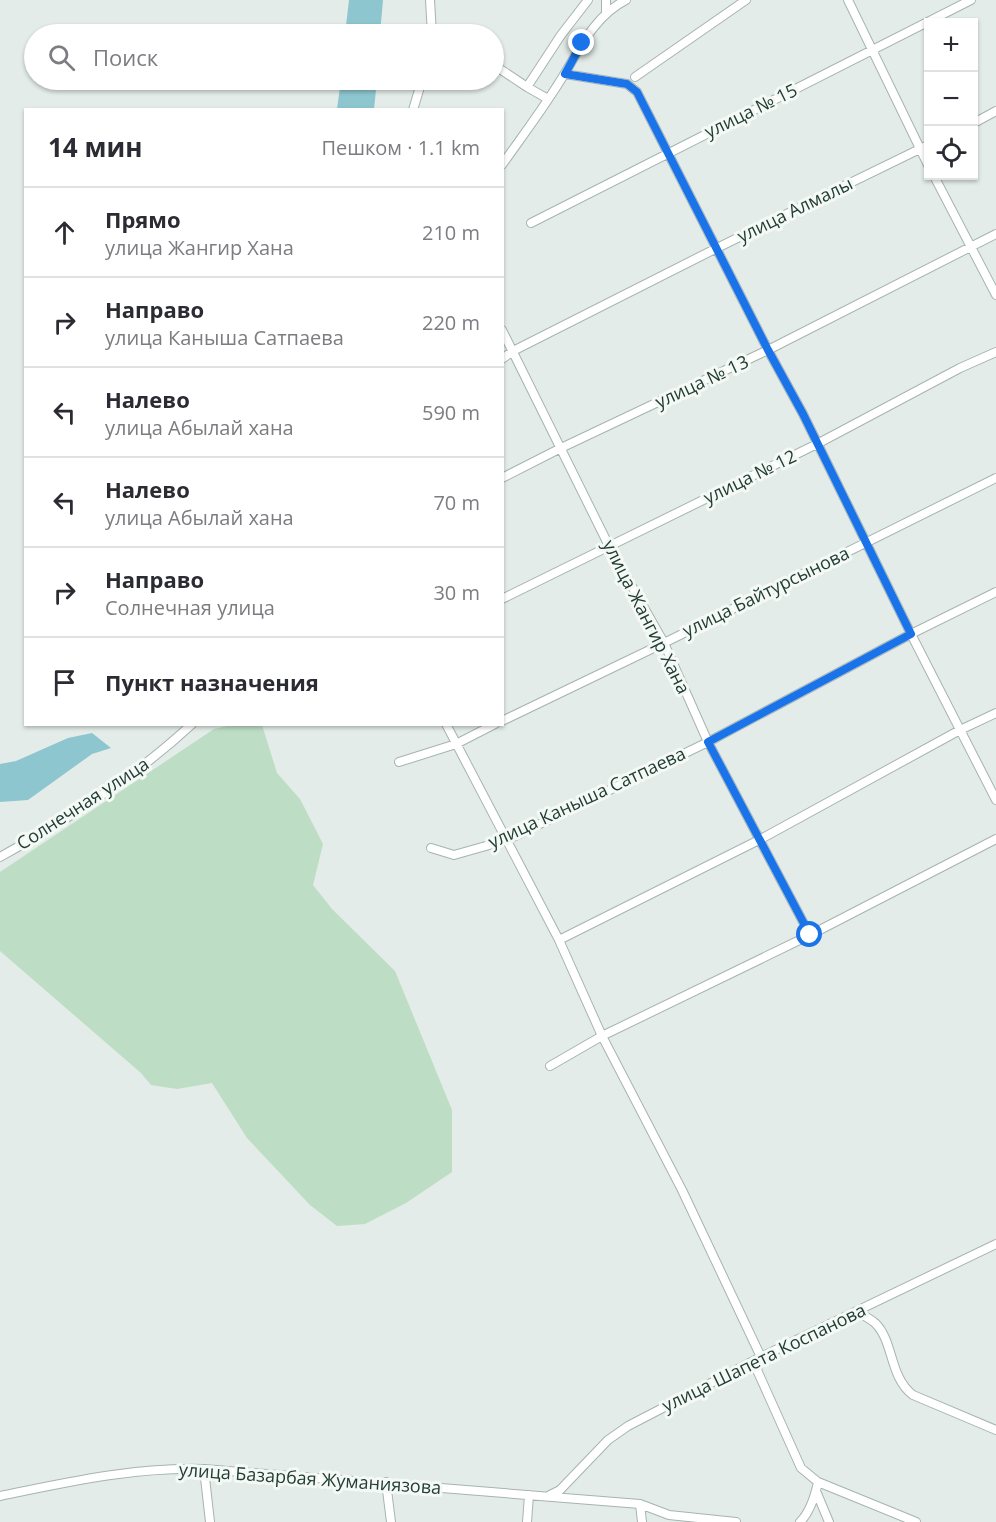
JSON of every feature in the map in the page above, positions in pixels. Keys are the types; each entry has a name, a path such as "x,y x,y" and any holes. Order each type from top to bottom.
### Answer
{"street":[{"path":"430,0 431,24"},
{"path":"527,87 561,35 588,0"},
{"path":"606,0 606,14"},
{"path":"504,162 565,74 582,43 606,14 626,0"},
{"path":"635,77 746,0"},
{"path":"848,0 924,147"},
{"name":"улица № 15","path":"531,223 971,0"},
{"path":"504,72 548,99"},
{"path":"565,74 627,84 637,92 803,414 996,800"},
{"path":"414,108 419,90"},
{"path":"978,121 996,111"},
{"name":"улица Алмалы","path":"504,358 717,248 924,147"},
{"path":"936,180 996,295"},
{"name":"улица № 13","path":"504,477 768,350 996,234"},
{"name":"улица Жангир Хана","path":"504,334 609,546 664,643 708,742 810,935"},
{"name":"улица № 12","path":"504,598 817,444 960,368 996,352"},
{"name":"улица Байтурсынова","path":"504,720 996,478"},
{"name":"улица Каныша Сатпаева","path":"431,848 454,855 507,840 708,742 911,634 996,592"},
{"path":"559,940 759,840 960,730 996,713"},
{"name":"Солнечная улица","path":"0,857 108,792 165,750 190,726"},
{"path":"447,726 559,940 602,1036 686,1199 760,1358 757,1370 801,1468 818,1482 916,1522"},
{"path":"399,762 456,744 491,726"},
{"path":"550,1066 602,1036 810,935 996,839"},
{"name":"улица Шапета Коспанова","path":"549,1496 560,1490 608,1440 628,1426 760,1358 996,1244"},
{"path":"858,1312 876,1324 905,1389 996,1430"},
{"name":"улица Базарбая Жуманиязова","path":"0,1496 102,1475 180,1468 386,1482 640,1504 669,1515 736,1522"},
{"path":"204,1469 210,1522"},
{"path":"386,1482 392,1522"},
{"path":"800,1522 807,1514 818,1482"},
{"path":"816,1491 829,1522"},
{"path":"527,1522 529,1495"},
{"path":"640,1504 642,1522"}],"green space":[{"path":"227,726 262,726 277,773 300,799 323,844 313,885 332,909 395,971 452,1110 452,1172 406,1203 365,1224 337,1226 310,1205 247,1138 212,1083 177,1089 151,1085 141,1073 0,951 0,872 214,729"}],"water":[{"path":"349,0 383,0 381,24 346,24"},
{"path":"340,90 376,90 374,108 337,108"},
{"path":"92,733 111,748 92,754 28,800 0,802 0,764 16,761 68,738"}],"route":[{"path":"582,43 565,74 613,80 627,84 637,92 803,414 911,634 708,742 781,884 810,935"}]}
